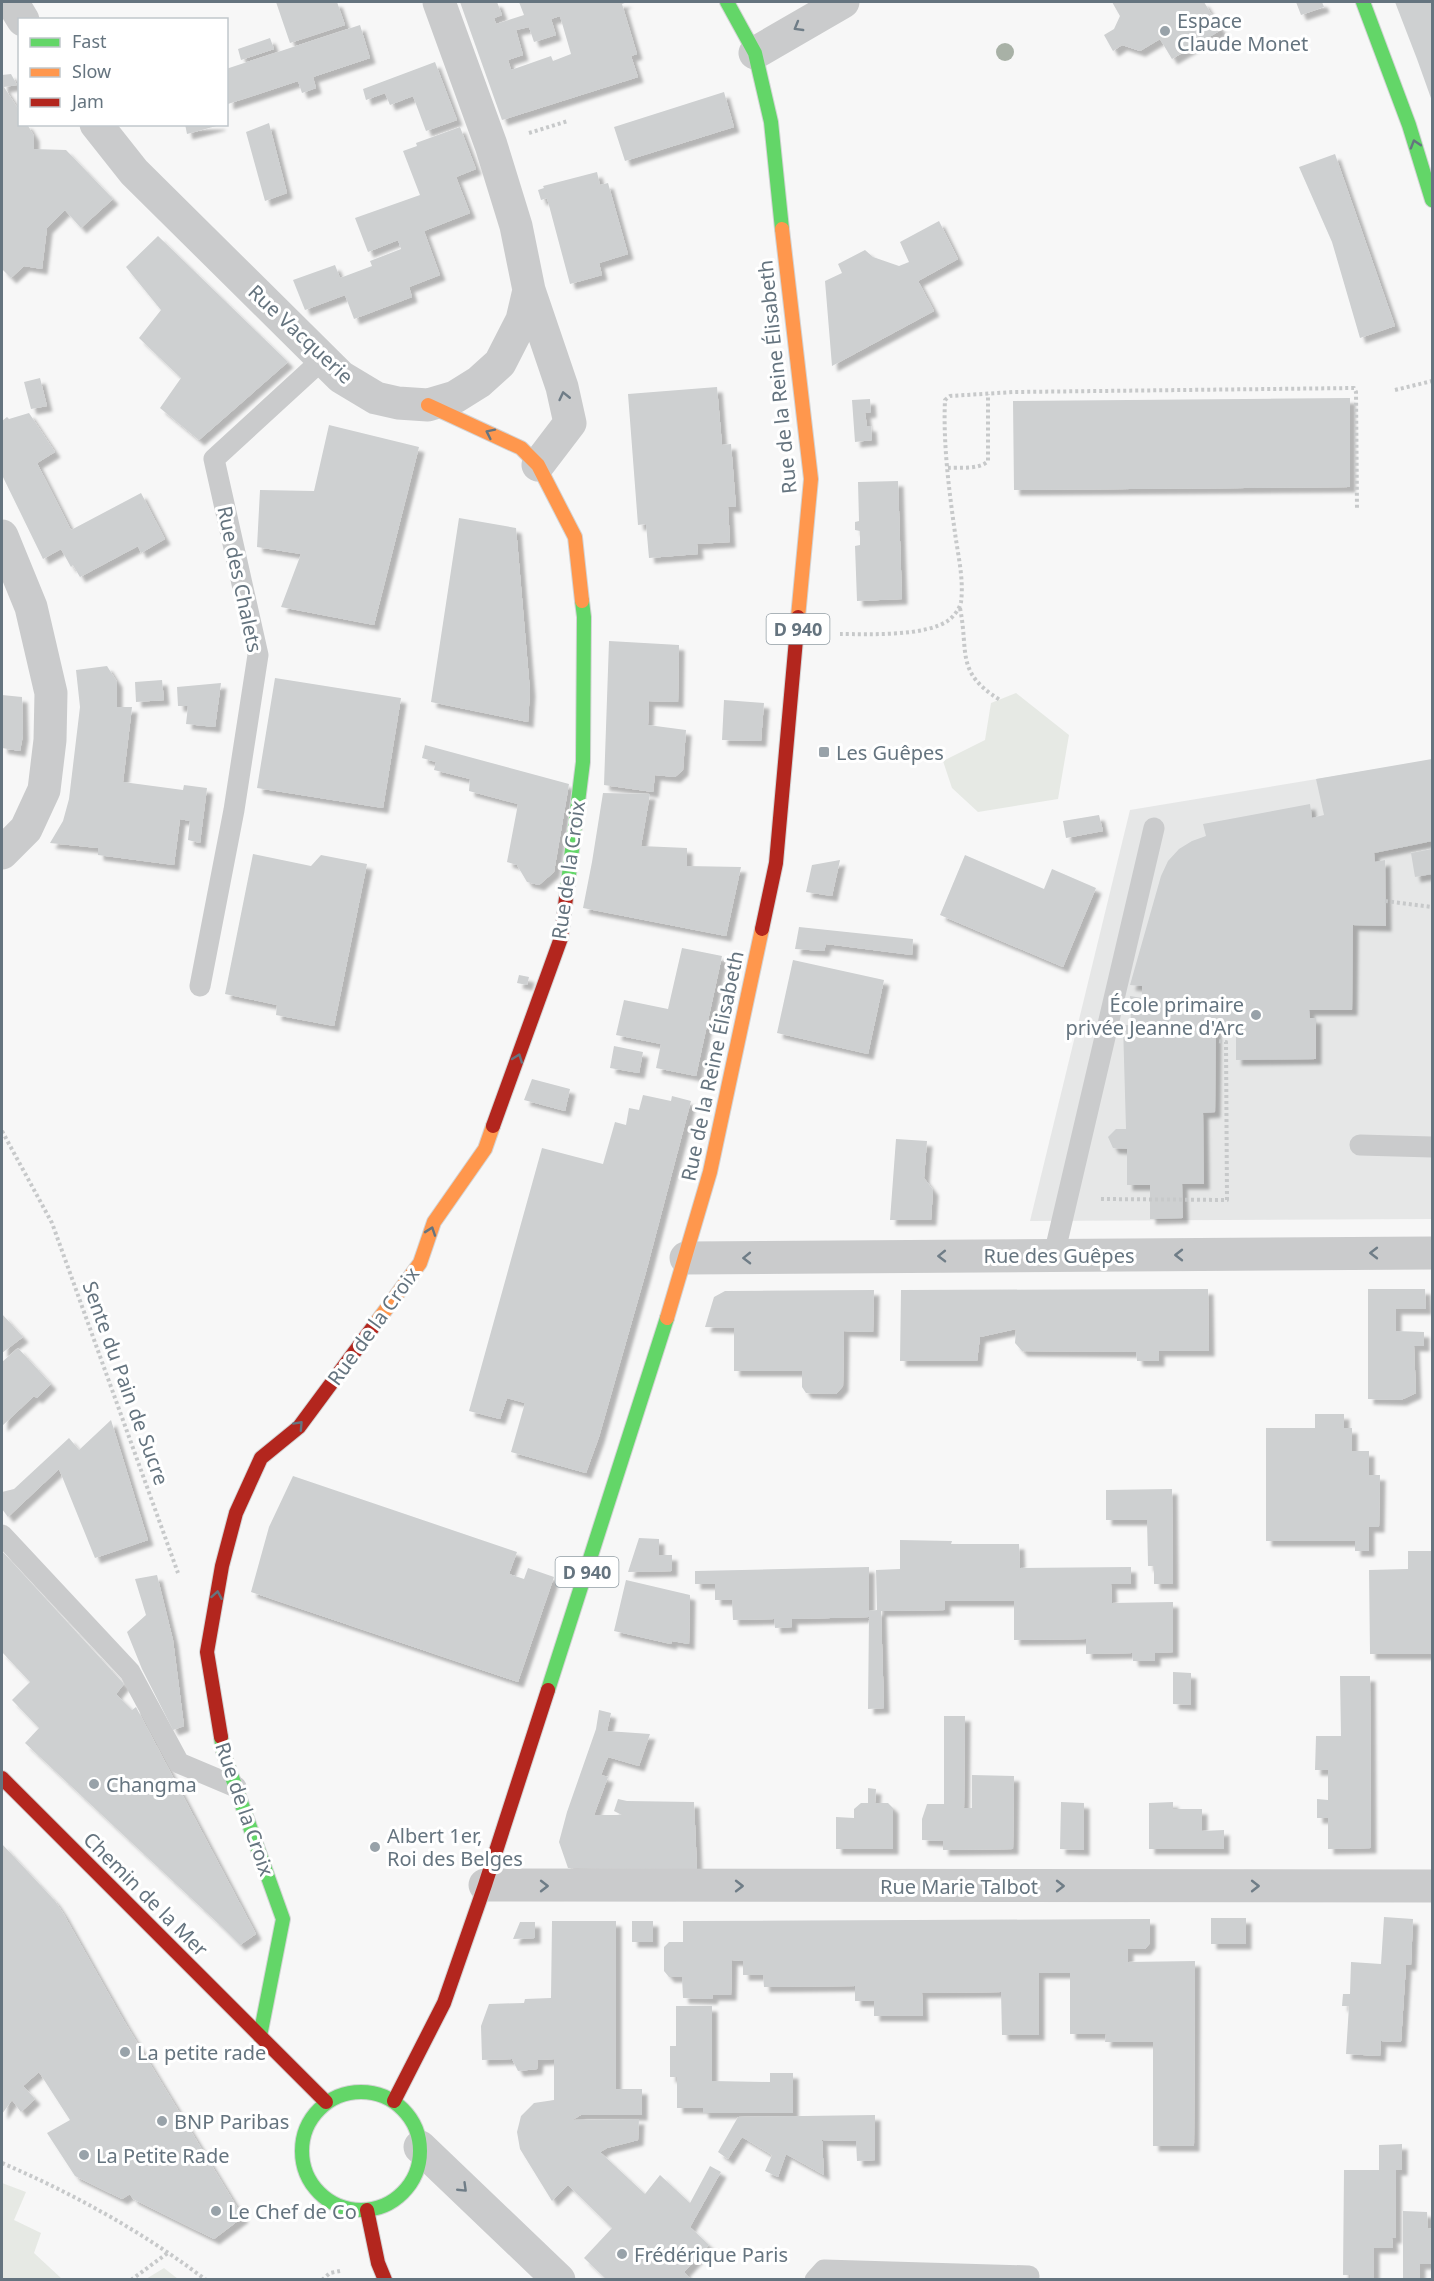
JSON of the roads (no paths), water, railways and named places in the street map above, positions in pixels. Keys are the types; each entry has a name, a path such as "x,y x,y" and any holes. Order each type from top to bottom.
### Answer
{"main road":[{"name":"Rue de la Reine Élisabeth","path":"394,2101 444,2003 485,1885 686,1258 710,1172 776,863 811,479 792,326 771,122 755,53 727,2"},
{"path":"1363,2 1410,125 1432,200"},
{"name":"Rue de la Croix","path":"260,2036 283,1919 223,1752 207,1652 222,1566 236,1513 261,1458 299,1427 420,1263 434,1222 485,1149 561,938 583,762 584,617 575,537 538,465 521,448 428,405"},
{"name":"Chemin de la Mer","path":"2,1780 326,2102"},
{"path":"359,2092 377,2094 394,2101 408,2114 417,2130 420,2147 419,2162 414,2177 395,2199 381,2206 367,2210 349,2209 333,2203 319,2193 309,2180 303,2164 301,2147 305,2130 314,2115 326,2102 342,2094 359,2092"},
{"path":"367,2210 378,2263 385,2280"}],"street":[{"path":"12,2 22,18"},
{"name":"Rue Vacquerie","path":"98,126 134,172 340,377 376,398 398,403 428,405 455,397 479,382 500,363 522,321 529,290 516,226 491,145 440,2"},
{"path":"755,53 843,2"},
{"path":"529,290 562,387 570,423 538,465"},
{"path":"2,536 31,607 51,693 50,740 44,790 26,829 2,853"},
{"name":"Rue des Guêpes","path":"686,1258 1432,1253"},
{"name":"Rue Marie Talbot","path":"485,1885 1432,1886"},
{"path":"420,2147 559,2280"}],"lane":[{"name":"Rue des Chalets","path":"200,986 234,810 258,655 214,459 323,359"},
{"path":"1054,1255 1154,828"},
{"path":"1360,1144 1432,1147"},
{"path":"2,1535 130,1672 179,1763 236,1787"},
{"path":"815,2280 824,2270 1029,2276"}],"place":[{"name":"Espace Claude Monet","path":"1165,31"},
{"name":"Les Guêpes","path":"824,752"},
{"name":"École primaire privée Jeanne d'Arc","path":"1256,1015"},
{"name":"Changma","path":"94,1784"},
{"name":"Albert 1er, Roi des Belges","path":"375,1847"},
{"name":"La petite rade","path":"125,2052"},
{"name":"BNP Paribas","path":"162,2121"},
{"name":"La Petite Rade","path":"84,2155"},
{"name":"Le Chef de Co","path":"216,2211"},
{"name":"Frédérique Paris","path":"622,2254"}]}
